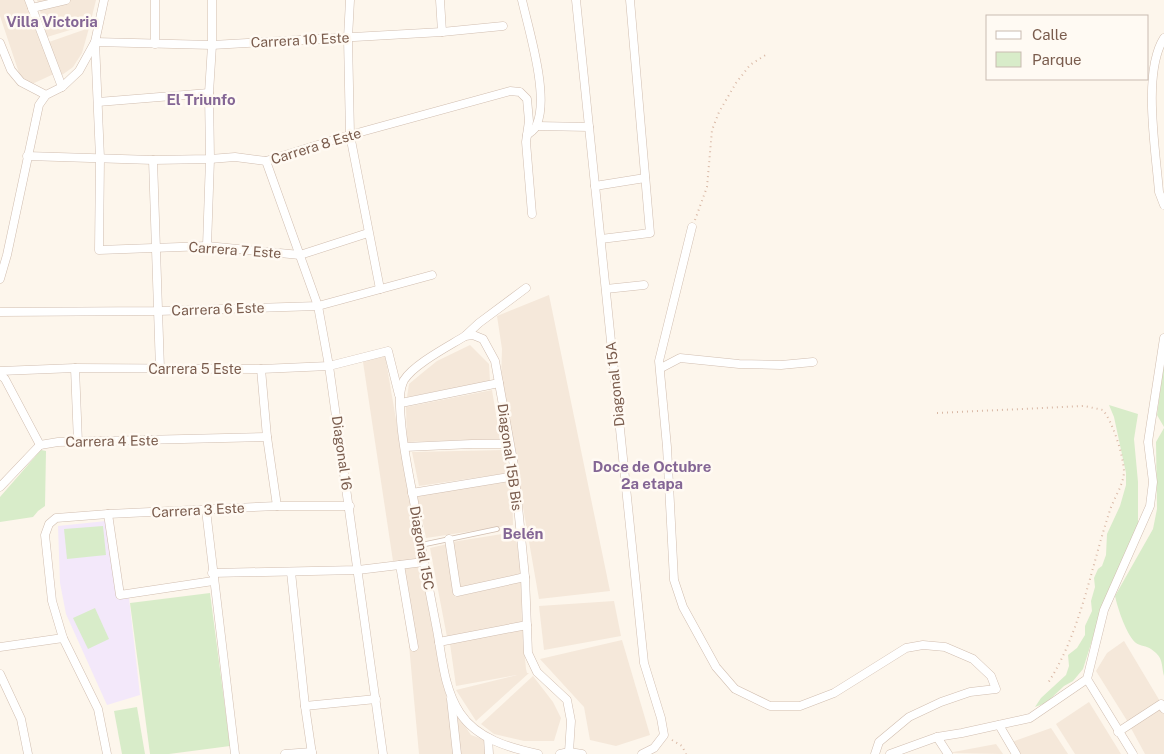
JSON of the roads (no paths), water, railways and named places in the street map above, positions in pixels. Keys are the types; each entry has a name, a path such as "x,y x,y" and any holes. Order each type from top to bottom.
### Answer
{"street":[{"path":"30,0 62,87"},
{"path":"32,8 66,0"},
{"path":"100,158 95,42 104,0"},
{"path":"155,0 155,44"},
{"path":"207,246 212,0"},
{"path":"350,0 348,38 350,135 380,289"},
{"path":"440,0 442,32"},
{"path":"522,0 538,74 541,112 537,126 527,135 526,142 532,214"},
{"name":"Diagonal 15A","path":"576,0 644,663 661,718 664,735 654,748 642,754"},
{"path":"601,239 650,232 630,0"},
{"name":"Carrera 10 Este","path":"95,42 212,44 348,38 503,26"},
{"path":"1164,38 1158,48 1151,93 1159,192 1164,205"},
{"path":"0,279 7,255 39,105 46,95 62,87 79,71 95,42"},
{"path":"0,43 11,70 21,82 46,95"},
{"name":"Carrera 8 Este","path":"27,156 153,160 235,157 266,161 350,135 510,91 520,92 528,99 527,135"},
{"path":"98,102 209,93"},
{"path":"537,126 589,127"},
{"name":"Carrera 7 Este","path":"100,158 99,250 207,246 300,254 368,233"},
{"path":"153,160 160,369"},
{"name":"Diagonal 16","path":"266,161 318,306 350,506 383,754"},
{"path":"595,186 645,178"},
{"path":"692,227 659,361 667,447 674,580 682,607 716,667 735,689 770,706 800,706 834,693 906,648 923,645 945,647 973,659 990,676 996,689 970,692 941,702 909,717 880,742 875,754"},
{"name":"Carrera 6 Este","path":"0,312 158,311 318,306 432,275"},
{"path":"606,288 644,285"},
{"path":"469,335 479,323 526,288"},
{"name":"Diagonal 15C","path":"456,754 450,694 424,562 401,422 401,390 404,380 416,368 433,355 469,335"},
{"name":"Diagonal 15B Bis","path":"469,335 483,339 495,361 515,476 525,577 528,653 537,672 567,700 571,720 569,752"},
{"path":"1131,753 1088,679 1104,610 1150,506 1153,482 1148,442 1164,338"},
{"name":"Diagonal 15C","path":"388,350 401,402"},
{"name":"Carrera 5 Este","path":"0,372 75,368 261,369 329,366 388,350"},
{"path":"660,368 680,358 739,364 781,365 814,362"},
{"path":"75,368 78,443"},
{"path":"261,369 267,437 277,506"},
{"path":"0,372 40,445 0,488"},
{"path":"401,402 499,383"},
{"name":"Carrera 4 Este","path":"40,445 58,442 267,437"},
{"path":"405,447 509,444"},
{"path":"412,493 515,476"},
{"name":"Carrera 3 Este","path":"64,638 52,601 45,535 49,524 56,518 277,506 350,506"},
{"path":"206,510 235,754"},
{"path":"108,514 120,595 213,577 358,570 424,562"},
{"path":"449,539 457,592 525,577"},
{"path":"400,564 414,647"},
{"path":"285,754 312,753 305,706 291,572"},
{"path":"439,642 526,625"},
{"path":"0,647 64,638 98,709 108,754"},
{"path":"0,674 21,719 28,754"},
{"path":"895,753 937,737 1030,718 1088,679"},
{"name":"Diagonal 15C","path":"450,694 460,713 478,732 514,749 538,754"},
{"path":"305,706 376,699"},
{"path":"1118,732 1160,704 1164,709"},
{"path":"999,725 1016,754"},
{"path":"937,737 948,754"},
{"path":"489,754 490,738"},
{"path":"560,754 569,752 582,754"}],"lane":[{"path":"421,545 497,529"}],"district":[{"name":"Villa Victoria","path":"52,21"},
{"name":"El Triunfo","path":"201,99"},
{"name":"Doce de Octubre 2a etapa","path":"652,474"},
{"name":"Belén","path":"523,533"}]}
